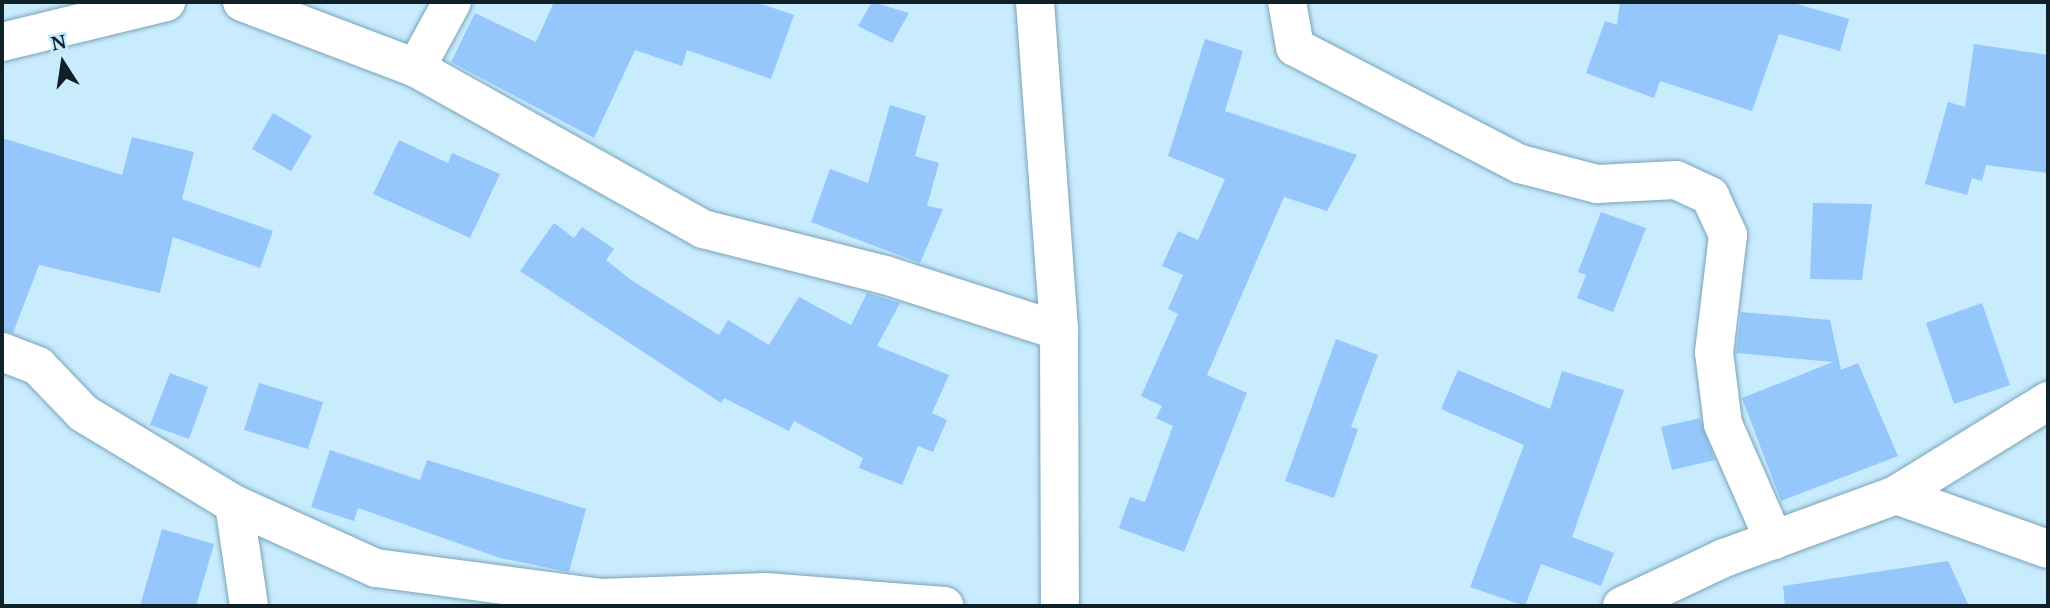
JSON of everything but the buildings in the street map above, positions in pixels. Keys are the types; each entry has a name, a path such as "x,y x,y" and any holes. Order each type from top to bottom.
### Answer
{"street":[{"path":"2,42 166,2"},
{"path":"242,2 416,68 703,229 885,275 1059,331"},
{"path":"416,68 452,2"},
{"path":"1035,2 1059,331 1060,606"},
{"path":"1287,2 1295,47 1520,164 1597,184 1676,180 1710,196 1728,235 1714,352 1723,424 1774,540"},
{"path":"2,352 38,366 83,413 234,504 376,568 474,584 600,598 766,592 944,606"},
{"path":"1622,606 1774,540 1896,495 2048,401"},
{"path":"1896,495 2048,549"},
{"path":"234,504 249,606"}]}
